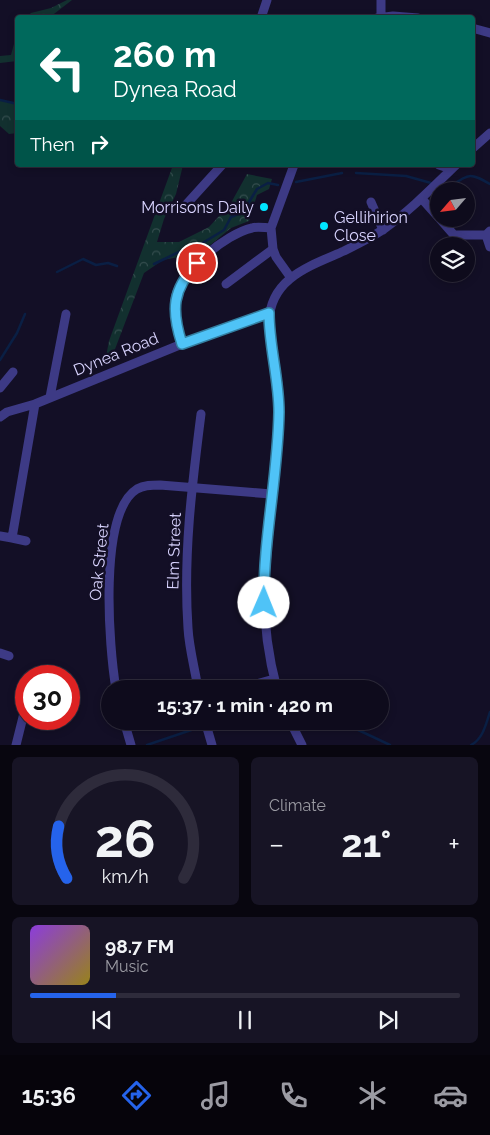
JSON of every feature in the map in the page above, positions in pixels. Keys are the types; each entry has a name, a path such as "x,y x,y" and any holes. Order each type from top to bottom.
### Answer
{"street":[{"path":"263,15 267,0"},
{"path":"379,15 381,0"},
{"path":"475,29 490,33"},
{"path":"475,146 490,133"},
{"path":"183,208 220,167"},
{"path":"291,278 276,257 272,228 293,167"},
{"path":"270,680 274,679 264,617 264,589 279,414 278,384 270,337 269,313 278,291 291,278 302,270 359,244 383,230 422,199 454,167"},
{"path":"422,199 430,208"},
{"path":"371,202 383,230"},
{"path":"182,344 176,326 175,304 178,291 187,273 206,255 236,235 254,228 272,228"},
{"path":"448,228 454,234 488,233 490,247"},
{"path":"226,284 274,249"},
{"name":"Dynea Road","path":"0,417 7,412 35,404 182,344 269,313"},
{"path":"50,397 66,314"},
{"path":"0,388 13,372"},
{"path":"12,538 35,404"},
{"name":"Elm Street","path":"196,680 188,630 187,561 192,488 201,414"},
{"name":"Oak Street","path":"114,680 111,661 110,570 116,526 121,510 132,494 147,485 271,494"},
{"path":"0,536 26,541"},
{"path":"16,745 20,730"},
{"path":"127,730 131,745"},
{"path":"208,730 212,745"},
{"path":"294,730 302,745"}],"green space":[{"path":"67,0 72,0 53,15 29,15 31,13 51,8"},
{"path":"15,40 15,61 0,63 0,56 11,55"},
{"path":"0,100 15,104 15,133 9,134 0,126"},
{"path":"172,167 183,167 176,194 164,219 157,242 179,242 209,227 231,203 247,174 272,179 269,189 257,195 249,221 231,228 187,264 179,257 163,260 144,273 112,357 112,363 104,367 109,341"}],"waterway":[{"path":"0,100 15,103"},
{"path":"296,182 342,173"},
{"path":"356,173 406,176 430,183"},
{"path":"458,182 471,176 490,184"},
{"path":"154,264 181,251 191,250 224,230 231,217 243,212 257,189 268,183 278,185"},
{"path":"57,272 83,259 96,265 108,263 117,266"},
{"path":"0,360 17,333 25,314"},
{"path":"471,745 481,735 490,712"},
{"path":"147,745 191,730"},
{"path":"358,730 390,745"}],"place":[{"name":"Morrisons Daily","path":"264,207"},
{"name":"Gellihirion Close","path":"324,226"}],"route":[{"path":"197,263 187,273 175,298 176,326 182,344 269,313 270,337 278,384 279,414 266,548 264,603"}]}
